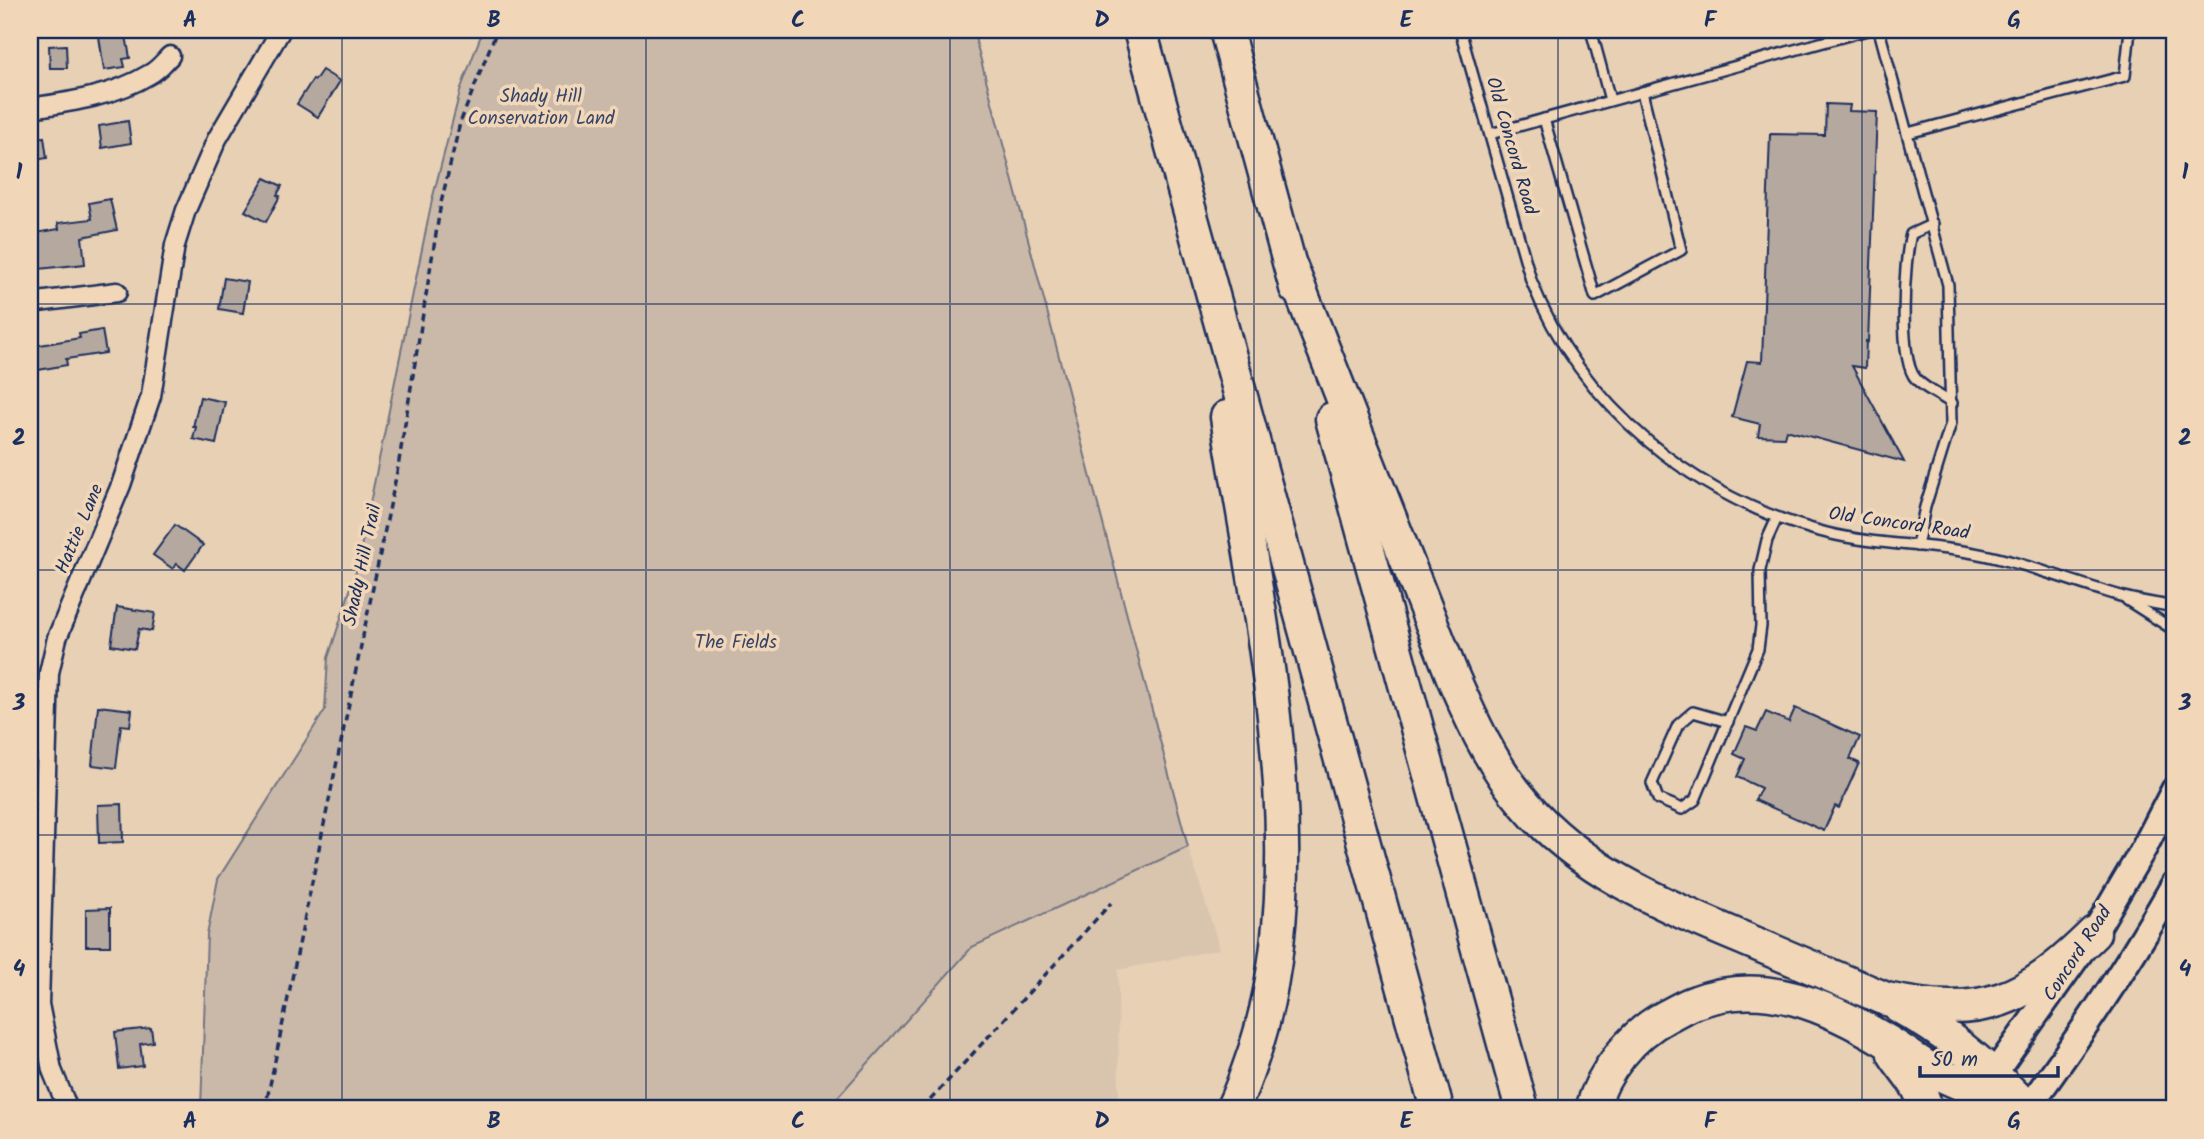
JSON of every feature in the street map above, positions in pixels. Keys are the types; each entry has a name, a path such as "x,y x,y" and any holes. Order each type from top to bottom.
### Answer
{"highway":[{"path":"1140,30 1437,1109"},
{"path":"1226,30 1521,1109"},
{"path":"1203,264 1270,686 1280,793 1282,880 1277,957 1265,1018 1241,1093 1232,1109"},
{"path":"1291,267 1452,675 1480,738 1502,775 1524,804 1551,833 1590,862 1639,892 1886,999 1919,1017 1943,1033 1982,1092"},
{"path":"1886,999 1937,1007 1964,1007 2006,999 2046,976 2094,933"},
{"path":"1592,1109 1609,1070 1625,1049 1655,1022 1696,1002 1730,993 1760,992 1787,995 1815,1004 1885,1041 1931,1070 2027,1109"},
{"path":"1885,1041 1915,1079 1926,1109"}],"main road":[{"name":"Concord Road","path":"1982,1092 2094,933 2144,848 2174,790"},
{"path":"2027,1109 2100,1006 2174,884"}],"street":[{"name":"Hattie Lane","path":"68,1109 52,1070 38,1004 37,800 47,694 57,638 121,485 148,406 174,245 186,210 217,139 281,30"},
{"path":"30,108 95,97 128,85 153,73 170,56"},
{"path":"30,303 117,292"}],"lane":[{"name":"Old Concord Road","path":"1460,30 1536,292 1562,342 1584,373 1625,420 1673,461 1720,493 1777,518 1851,538 1998,558 2047,571 2120,596 2174,607"},
{"path":"1591,30 1611,100"},
{"path":"1490,134 1867,30"},
{"path":"1879,30 1948,285 1952,403 1948,438 1926,507 1917,546"},
{"path":"1908,133 2125,76 2130,30"},
{"path":"1544,119 1595,296 1681,250 1642,92"},
{"path":"1933,224 1911,234 1906,252 1906,359 1914,379 1952,403"},
{"path":"1728,722 1693,712 1678,725 1652,783 1658,799 1682,809 1695,800 1754,661 1761,626 1759,585 1762,557 1777,518"},
{"name":"Old Concord Road","path":"2120,596 2174,630"}],"path":[{"name":"Shady Hill Trail","path":"265,1109 398,467 441,204 460,123 497,30"},
{"path":"922,1109 1111,903"}],"shaded area":[{"path":"1188,847 1220,949 1118,970 1119,1109 827,1109 972,947"}],"green space":[{"name":"The Fields","path":"483,30 973,30 1188,847 972,947 827,1109 201,1109 207,935 218,879 325,710 328,658 356,572 432,200 461,88"}],"building":[{"path":"98,30 125,30 130,58 123,59 125,67 104,70"},
{"path":"66,45 67,68 50,68 49,46"},
{"path":"322,70 340,81 318,117 297,104"},
{"path":"1826,104 1850,105 1849,111 1877,112 1868,342 1866,341 1865,368 1852,366 1904,462 1786,430 1784,437 1758,436 1760,424 1732,417 1747,361 1762,362 1770,134 1825,135"},
{"path":"128,121 131,143 102,148 99,126"},
{"path":"44,137 47,158 30,161 30,139"},
{"path":"265,178 282,186 277,195 280,196 266,222 245,211"},
{"path":"110,199 117,230 82,237 85,264 30,270 30,234 59,229 58,223 92,219 89,203"},
{"path":"224,278 248,282 243,313 219,309"},
{"path":"102,330 106,353 66,359 67,365 38,370 34,346 80,338 79,334"},
{"path":"200,397 225,402 216,444 193,439"},
{"path":"175,525 203,545 185,570 177,564 173,569 153,555"},
{"path":"117,607 155,613 152,631 139,629 135,649 111,645"},
{"path":"98,706 132,710 130,726 121,725 116,768 92,765"},
{"path":"1795,708 1860,737 1850,759 1859,763 1839,808 1835,806 1824,831 1755,800 1761,788 1737,777 1745,759 1734,754 1746,727 1757,731 1766,712 1789,722"},
{"path":"122,804 123,842 99,843 98,805"},
{"path":"110,908 110,946 86,946 86,909"},
{"path":"151,1028 153,1042 140,1044 143,1066 119,1069 115,1032"}],"park label":[{"name":"Shady Hill Conservation Land","path":"541,108"}]}
